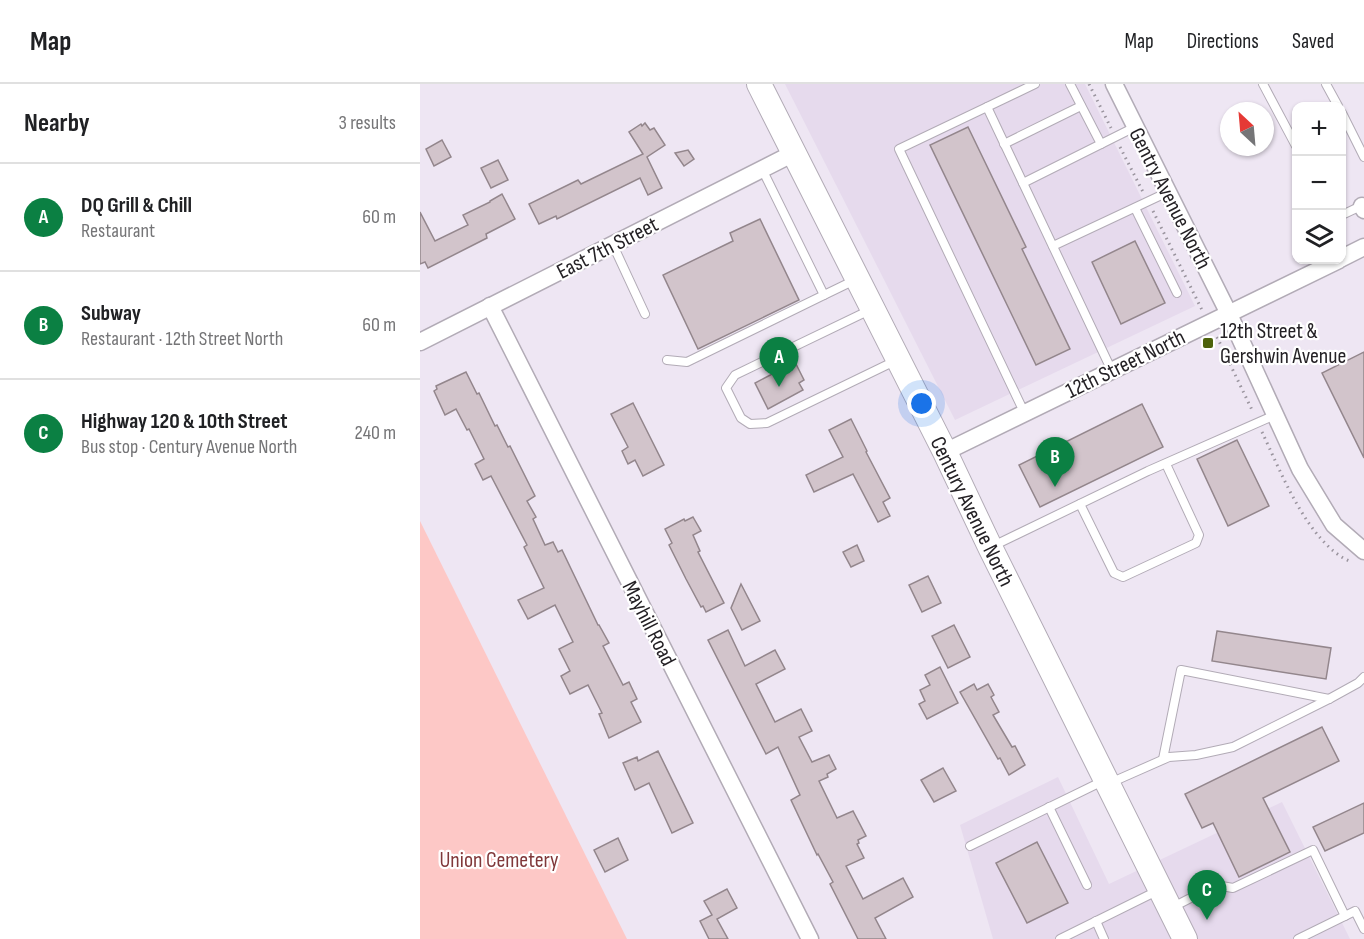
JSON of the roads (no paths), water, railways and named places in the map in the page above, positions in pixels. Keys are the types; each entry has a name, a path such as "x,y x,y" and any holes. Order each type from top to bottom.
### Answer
{"main road":[{"name":"Century Avenue North","path":"759,84 945,452 1185,939"}],"street":[{"name":"Gentry Avenue North","path":"1114,84 1228,312 1300,469 1334,525 1364,551"},
{"name":"East 7th Street","path":"420,342 794,153"},
{"name":"12th Street North","path":"1346,256 1364,247"},
{"name":"12th Street North","path":"945,452 1329,264"},
{"name":"Mayhill Road","path":"490,306 810,939"}],"lane":[{"path":"1024,412 899,149 1035,84"},
{"path":"1070,84 1101,144"},
{"path":"1263,84 1292,138"},
{"path":"1326,84 1336,102"},
{"path":"1004,144 1081,106"},
{"path":"987,107 1111,369"},
{"path":"1346,123 1364,157"},
{"path":"1023,183 1135,127"},
{"path":"762,169 824,295"},
{"path":"1053,246 1168,192"},
{"path":"1346,213 1363,207"},
{"path":"1135,208 1177,293"},
{"path":"613,244 645,314"},
{"path":"667,360 687,362 857,279"},
{"path":"872,309 735,375 726,388 741,418 750,424 767,423 898,359"},
{"path":"990,547 1275,415"},
{"path":"1080,504 1114,573 1123,577 1175,553 1196,543 1199,536 1166,464"},
{"path":"1163,759 1181,670 1329,699"},
{"path":"970,846 1049,807 1163,759 1233,747 1329,699 1358,683 1364,677"},
{"path":"1049,807 1087,885"},
{"path":"1060,939 1096,921 1165,899 1216,885 1233,888 1313,850 1345,916"},
{"path":"1298,939 1355,911 1364,928"},
{"path":"1096,921 1104,939"}],"place":[{"name":"12th Street & Gershwin Avenue","path":"1208,343"},
{"name":"DQ Grill & Chill","path":"779,387"},
{"name":"Subway","path":"1055,487"},
{"name":"Highway 120 & 10th Street","path":"1207,920"}],"park label":[{"name":"Union Cemetery","path":"499,859"}]}
